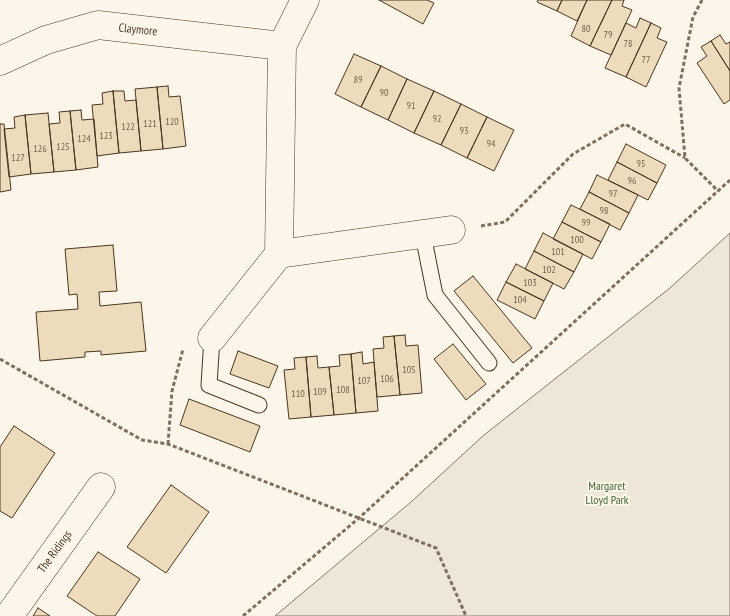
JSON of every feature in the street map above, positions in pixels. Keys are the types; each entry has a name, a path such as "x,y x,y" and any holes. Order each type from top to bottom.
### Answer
{"street":[{"path":"212,338 279,254 282,46 305,0"},
{"name":"Claymore","path":"0,61 46,40 98,26 282,46"},
{"path":"279,254 451,230"},
{"name":"The Ridings","path":"8,616 100,487"}],"lane":[{"path":"423,234 435,295 489,363"},
{"path":"212,338 209,385 259,406"}],"path":[{"path":"686,158 679,88 693,17 702,0"},
{"path":"451,230 505,222 573,154 625,124 686,158 718,191"},
{"path":"243,616 359,518 730,180"},
{"path":"168,444 172,391 184,347 212,338"},
{"path":"0,359 142,440 168,444 436,548 466,616"}],"green space":[{"name":"Margaret Lloyd Park","path":"730,233 730,616 275,616 411,502 484,435 670,288"}],"building":[{"path":"379,0 427,0 434,3 423,24"},
{"path":"538,0 562,0 557,11 537,2"},
{"path":"562,0 587,0 577,21 557,11"},
{"path":"587,0 612,0 590,46 571,36"},
{"path":"612,0 624,0 622,6 632,10 611,55 590,46"},
{"path":"640,18 651,23 626,77 605,68 626,23 636,28"},
{"path":"651,23 661,28 657,38 667,42 646,87 626,77"},
{"path":"720,35 726,44 730,42 730,71 711,41"},
{"path":"711,41 730,71 730,100 724,104 697,63 707,56 701,47"},
{"path":"354,54 381,66 361,107 335,94"},
{"path":"381,66 407,79 388,120 361,107"},
{"path":"407,79 434,91 414,133 388,120"},
{"path":"168,86 169,97 180,96 186,146 163,149 157,87"},
{"path":"157,87 163,149 141,151 135,89"},
{"path":"113,91 119,153 97,156 92,105 103,104 102,93"},
{"path":"113,91 124,91 125,101 136,100 141,151 119,153"},
{"path":"434,91 461,104 441,145 414,133"},
{"path":"461,104 487,117 467,158 441,145"},
{"path":"81,110 82,120 94,119 98,167 76,170 70,111"},
{"path":"70,111 76,170 54,172 49,124 60,123 59,112"},
{"path":"48,113 54,172 31,174 25,115"},
{"path":"25,115 31,174 9,177 4,129 15,128 14,117"},
{"path":"487,117 514,130 494,171 467,158"},
{"path":"0,124 4,124 11,190 0,192"},
{"path":"626,144 666,165 657,183 617,162"},
{"path":"617,162 657,183 648,200 608,180"},
{"path":"597,175 638,195 629,213 589,192"},
{"path":"589,192 629,213 620,230 580,209"},
{"path":"571,205 610,224 601,242 562,222"},
{"path":"562,222 601,242 592,259 553,239"},
{"path":"543,233 583,254 574,272 534,251"},
{"path":"113,245 117,291 99,292 100,306 141,302 146,351 101,355 101,351 85,352 85,357 40,361 36,312 78,309 77,294 69,295 65,249"},
{"path":"534,251 574,272 564,289 525,269"},
{"path":"516,264 553,283 544,301 506,282"},
{"path":"473,276 532,348 513,363 454,291"},
{"path":"506,282 544,301 535,319 497,300"},
{"path":"405,335 406,346 418,345 422,393 400,395 394,336"},
{"path":"394,336 400,395 377,397 373,349 384,348 383,337"},
{"path":"453,344 486,384 466,400 434,359"},
{"path":"238,351 278,366 269,388 230,374"},
{"path":"362,352 363,364 374,362 378,411 356,413 351,354"},
{"path":"351,354 356,413 334,415 329,367 340,366 339,355"},
{"path":"317,356 318,368 329,367 334,415 311,417 306,357"},
{"path":"306,357 311,417 289,419 284,370 295,369 294,358"},
{"path":"189,399 260,426 250,452 180,425"},
{"path":"14,426 55,453 12,518 0,511 0,447"},
{"path":"171,485 209,512 166,573 127,547"},
{"path":"98,552 140,579 115,616 97,616 67,596"},
{"path":"38,608 50,616 33,616"}]}
